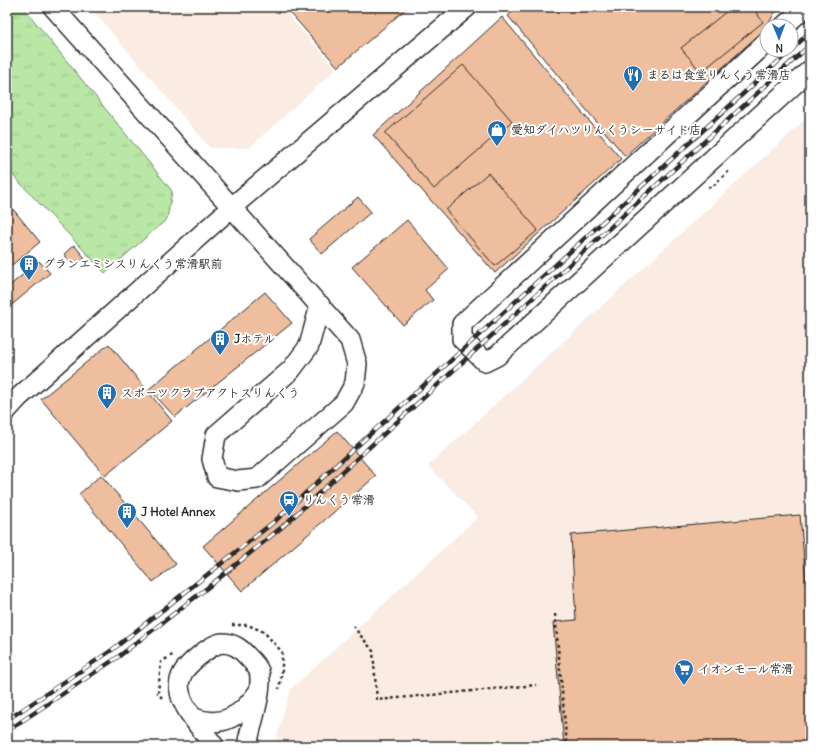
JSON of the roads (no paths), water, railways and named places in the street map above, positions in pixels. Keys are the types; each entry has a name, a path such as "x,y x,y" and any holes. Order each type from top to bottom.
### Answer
{"street":[{"path":"53,7 232,207 320,306 350,340 357,364 355,383 344,403 257,479 238,481 217,476 212,459 216,435 292,370 308,346 320,306"},
{"path":"7,410 18,398 232,207 467,7"},
{"path":"759,49 462,324 462,339 485,362 497,356 810,70"},
{"path":"214,746 183,703 180,692 180,678 187,668 212,646 222,643 233,644 241,649 259,669 261,679 247,746"},
{"path":"194,718 205,722 218,722 230,719 251,702 259,691"}],"railway":[{"path":"799,42 810,32"},
{"path":"7,731 118,657 207,588 282,527 810,45"},
{"path":"7,720 112,650 275,521 782,58"}],"place":[{"name":"まるは食堂りんくう常滑店","path":"633,92"},
{"name":"愛知ダイハツりんくうシーサイド店","path":"497,147"},
{"name":"グランエミシスりんくう常滑駅前","path":"29,281"},
{"name":"Jホテル","path":"220,356"},
{"name":"スポーツクラブアクトスりんくう","path":"107,410"},
{"name":"りんくう常滑","path":"289,517"},
{"name":"J Hotel Annex","path":"127,529"},
{"name":"イオンモール常滑","path":"684,686"}]}
